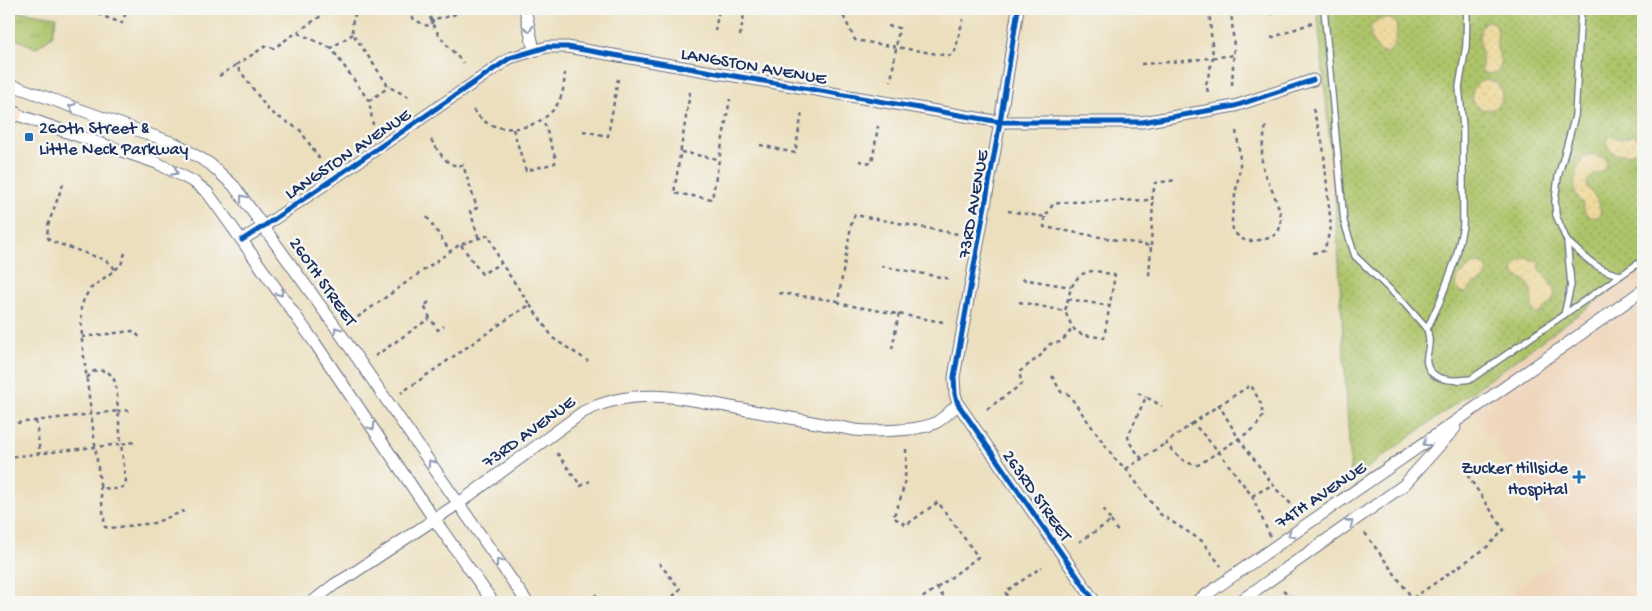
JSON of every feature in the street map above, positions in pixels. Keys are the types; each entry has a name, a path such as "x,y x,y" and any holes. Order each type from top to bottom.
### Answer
{"street":[{"path":"525,9 534,50"},
{"name":"73RD AVENUE","path":"312,602 335,584 459,503 583,412 606,402 638,396 670,396 868,432 900,430 937,423 958,404 955,394 954,377 1000,122 1018,9"},
{"name":"LANGSTON AVENUE","path":"242,240 510,58 547,46 567,46 1000,122 1142,122 1235,106 1313,80"},
{"name":"260TH STREET","path":"9,84 176,144 210,164 234,186 527,602"},
{"path":"11,113 157,162 177,172 207,192 315,343 434,519 493,602"},
{"name":"74TH AVENUE","path":"1196,602 1643,290"},
{"name":"263RD STREET","path":"958,404 1096,602"},
{"name":"74TH AVENUE","path":"1239,602 1404,485 1466,415"}],"lane":[{"path":"1324,9 1344,222 1355,256 1404,303 1427,329 1430,341 1427,363 1433,374 1442,378 1457,380 1471,379 1643,260"},
{"path":"1427,329 1456,258 1462,226 1463,127 1459,87 1466,46 1467,9"},
{"path":"1564,315 1571,285 1567,241 1556,215 1555,201 1558,177 1575,116 1581,9"},
{"path":"1567,241 1596,266 1609,273 1622,275"}],"path":[{"path":"94,9 94,13 122,23 127,9"},
{"path":"219,76 266,46 274,48 331,9"},
{"path":"363,9 353,17 353,34 389,87 411,98"},
{"path":"429,9 432,24 463,63"},
{"path":"716,31 719,9"},
{"path":"740,36 745,9"},
{"path":"840,9 855,40 949,56 954,51 962,18"},
{"path":"1208,92 1206,85 1213,57 1209,9"},
{"path":"1231,9 1234,55 1232,85"},
{"path":"1269,14 1284,9"},
{"path":"411,18 430,26 434,19 451,16 459,12"},
{"path":"1271,38 1312,23"},
{"path":"888,26 899,28 891,82"},
{"path":"298,33 331,48 369,101 373,125"},
{"path":"331,48 353,34"},
{"path":"1140,64 1234,55"},
{"path":"236,65 269,111 300,130 321,161"},
{"path":"473,110 485,122 493,126 513,129 535,124 543,119 560,101 564,88 565,73"},
{"path":"583,131 608,136 618,79"},
{"path":"369,101 389,87"},
{"path":"690,92 674,193 712,199 730,99"},
{"path":"1313,108 1323,145 1331,227 1324,251 1313,253"},
{"path":"760,145 795,153 802,112"},
{"path":"513,129 526,171 555,163 556,159 543,119"},
{"path":"1236,131 1240,166 1232,219 1233,229 1244,240 1251,241 1268,238 1279,229 1281,223 1279,210 1262,162 1266,123"},
{"path":"859,161 872,163 878,126"},
{"path":"431,140 449,163 459,166 463,165 477,208 470,211 479,239"},
{"path":"681,152 719,159"},
{"path":"1149,276 1155,183 1176,180"},
{"path":"64,184 48,225 47,237 51,241 105,260 115,270"},
{"path":"1151,246 1044,227 1045,217 1053,204 1152,200 1154,196"},
{"path":"1008,210 1045,217"},
{"path":"838,301 852,220 855,216 958,234"},
{"path":"427,218 450,251"},
{"path":"350,322 450,251 489,235 501,263 554,339 588,361"},
{"path":"461,245 482,274 501,263"},
{"path":"125,253 121,265 90,289 80,308 105,527 154,523 184,511"},
{"path":"881,266 950,279"},
{"path":"1089,271 1115,275 1104,338 1078,333 1072,329 1065,311 1068,299 1071,287 1079,276 1089,271"},
{"path":"1022,279 1071,287"},
{"path":"779,293 838,301 841,304 943,322"},
{"path":"1068,299 1110,306"},
{"path":"429,302 424,306 430,318 438,330 444,326"},
{"path":"1019,302 1065,311"},
{"path":"401,393 516,312 530,305"},
{"path":"892,349 899,314"},
{"path":"375,356 430,318"},
{"path":"987,409 1022,384 1019,372 1040,356 1050,344 1061,342 1072,329"},
{"path":"82,337 132,331 141,339"},
{"path":"87,378 94,370 104,370 114,378 126,481 124,487 115,490 105,488 100,484"},
{"path":"1052,376 1061,392 1068,395 1114,459 1126,469 1160,514 1202,541 1220,566"},
{"path":"1126,469 1219,405 1251,385 1262,404 1263,416 1254,428 1198,465 1187,464 1176,455 1166,442"},
{"path":"1138,393 1162,406"},
{"path":"1142,459 1129,442 1128,436 1146,397"},
{"path":"1219,405 1239,439 1273,484 1308,522"},
{"path":"9,424 132,410"},
{"path":"36,421 40,454"},
{"path":"1193,423 1219,452 1252,496 1274,547"},
{"path":"9,457 135,442"},
{"path":"906,449 904,485 900,503 893,517 906,525 938,502 978,557 916,602"},
{"path":"557,453 581,486 590,481"},
{"path":"1413,598 1486,548 1504,530 1464,470"},
{"path":"1252,496 1273,484"},
{"path":"1103,508 1118,532"},
{"path":"1079,542 1110,521"},
{"path":"1365,533 1415,602"},
{"path":"659,563 680,590 668,602"},
{"path":"1012,602 1005,592 1042,567"},
{"path":"937,588 947,602"},
{"path":"1283,590 1293,602"},
{"path":"592,602 598,598 593,592"},
{"path":"702,602 703,599 715,602"}],"shaded area":[{"name":"Zucker Hillside Hospital","path":"1643,267 1643,602 1497,602 1568,553 1463,400"}],"green space":[{"path":"1317,9 1643,9 1643,267 1351,480 1335,194"},
{"path":"9,10 57,17 52,36 36,48 11,37"}],"sand":[{"path":"1386,18 1394,20 1397,24 1395,44 1386,53 1381,52 1373,43 1371,30 1375,22"},
{"path":"1486,21 1495,23 1498,30 1497,48 1501,66 1498,72 1491,74 1481,71 1480,32"},
{"path":"1487,80 1493,81 1501,89 1501,101 1493,109 1487,110 1481,109 1473,101 1472,95 1473,89 1481,81"},
{"path":"1633,135 1638,138 1639,144 1636,151 1615,154 1609,149 1606,140 1609,136 1623,139"},
{"path":"1592,154 1605,158 1607,165 1603,170 1590,178 1587,183 1599,205 1599,217 1587,215 1576,195 1575,188 1576,175 1580,163 1585,157"},
{"path":"1527,258 1539,263 1541,271 1555,294 1551,302 1538,314 1533,310 1529,284 1514,274 1516,263"},
{"path":"1480,263 1488,271 1484,280 1474,284 1466,293 1460,292 1456,287 1458,276 1474,264"}],"cycle path":[{"path":"1018,9 1000,122 954,377 955,394 958,404 1095,602"},
{"path":"242,240 510,58 547,47 567,47 1000,122 1142,122 1235,106 1313,80"}],"place":[{"name":"260th Street & Little Neck Parkway","path":"29,137"},
{"name":"Zucker Hillside Hospital","path":"1579,477"}]}
